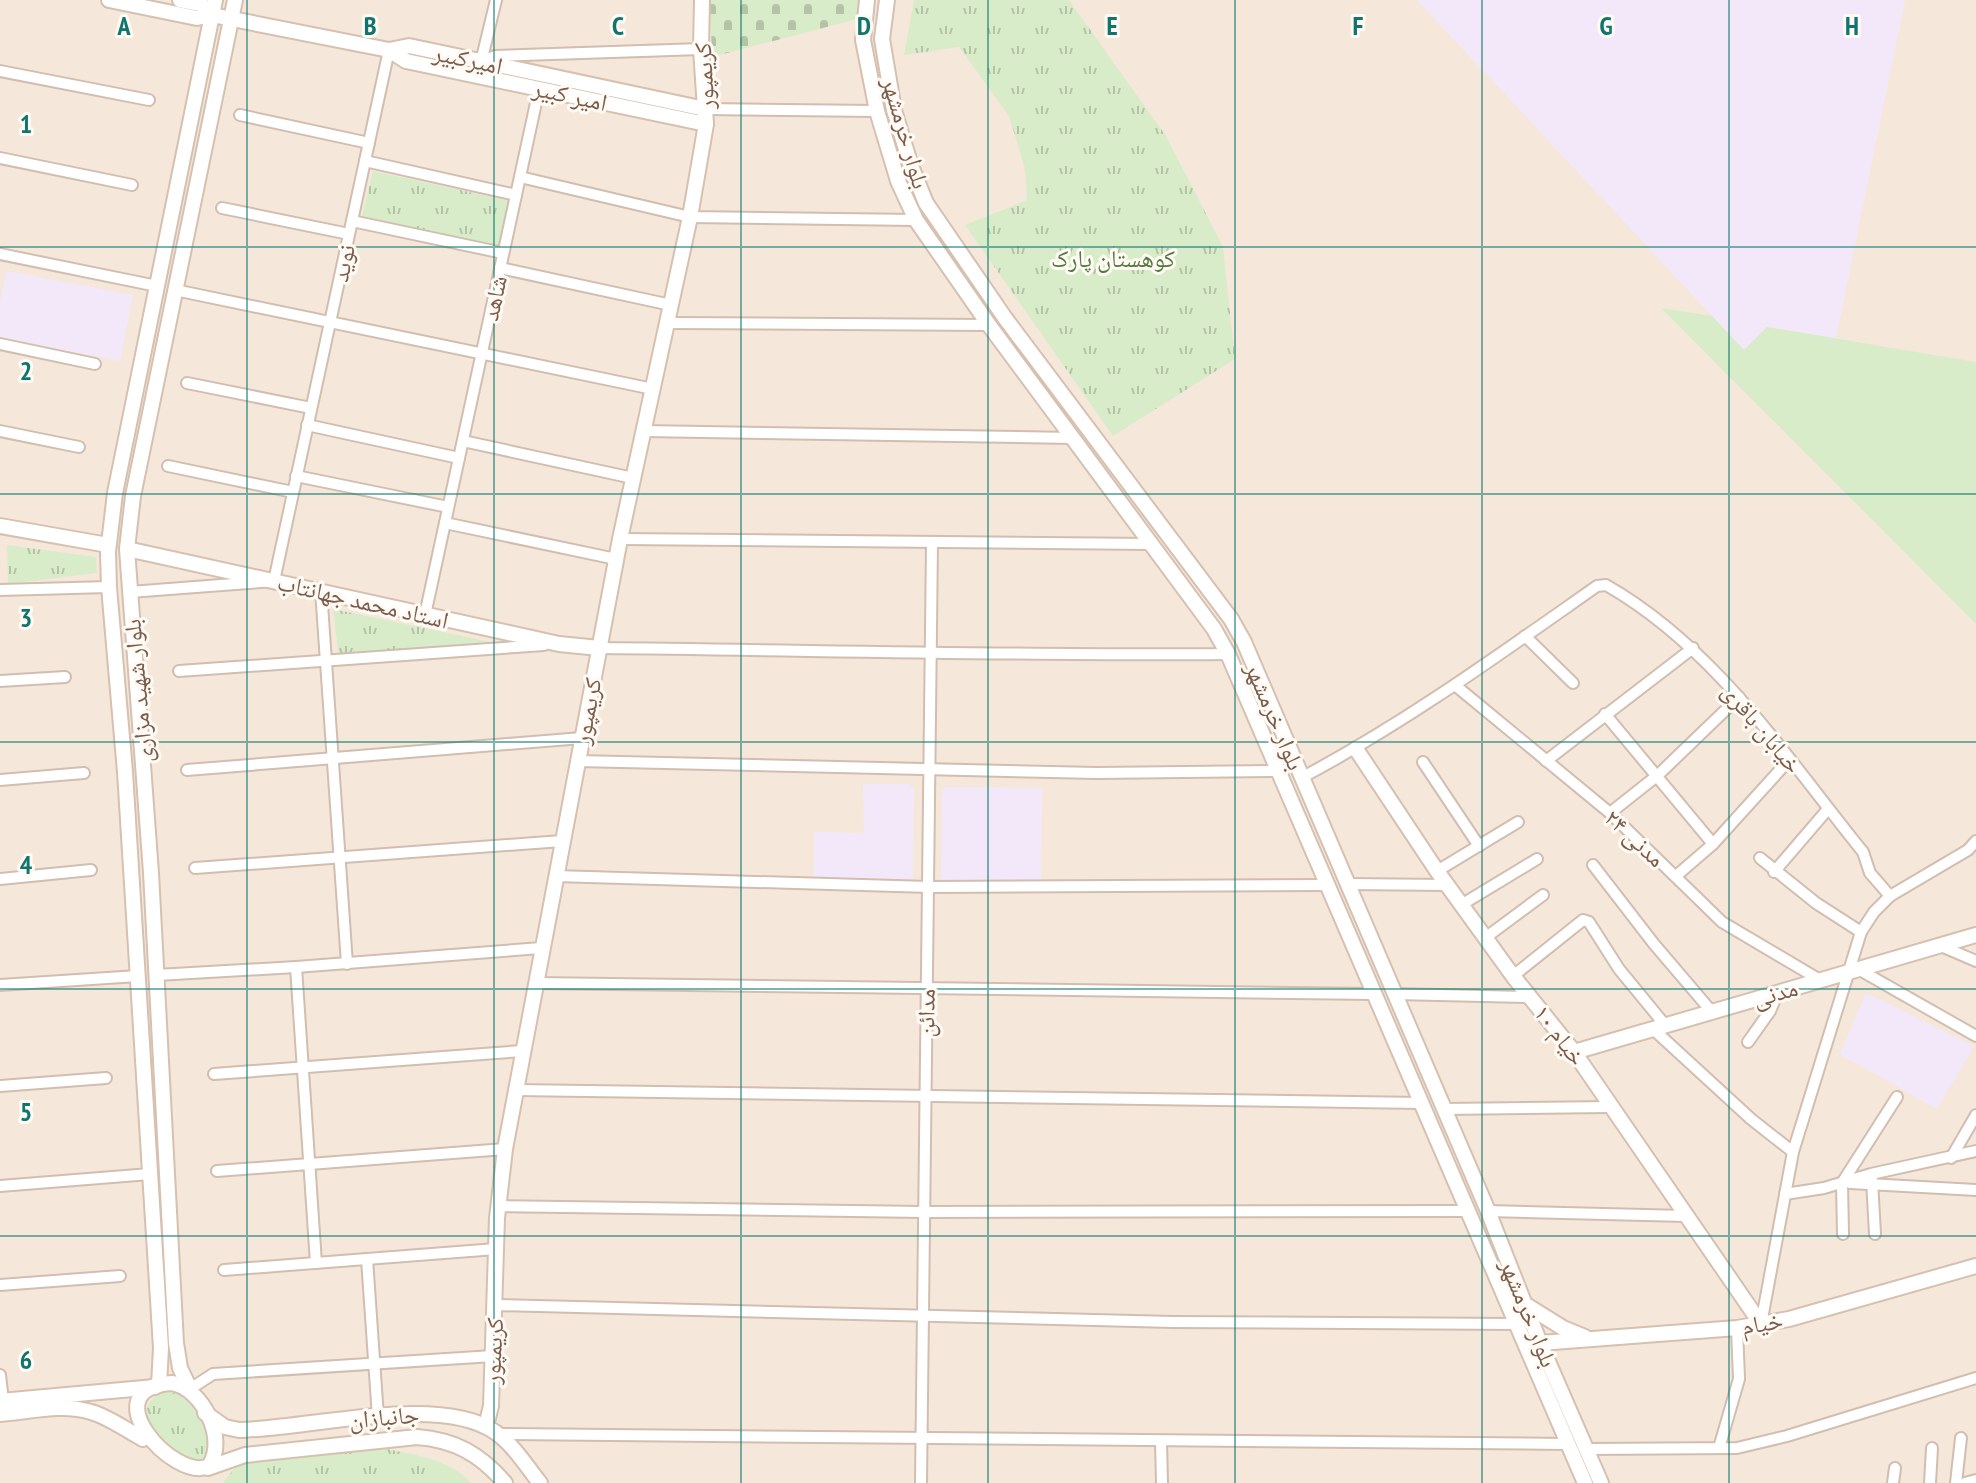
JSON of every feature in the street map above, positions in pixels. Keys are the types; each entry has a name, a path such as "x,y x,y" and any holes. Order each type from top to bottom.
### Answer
{"main road":[{"path":"109,0 197,18 214,7"},
{"path":"180,0 214,7 231,18"},
{"name":"بلوار شهید مزاری","path":"190,1389 180,1368 176,1343 157,975 127,549 133,496 235,0"},
{"name":"کریمپور","path":"492,1430 496,1249 505,1149 616,559 690,217 706,117 701,49 702,0"},
{"name":"بلوار خرمشهر","path":"867,0 863,40 877,111 898,181 916,220 989,325 1214,629 1228,654 1585,1483"},
{"name":"بلوار خرمشهر","path":"887,0 882,39 894,110 926,203 1042,367 1231,619 1254,664 1601,1483"},
{"name":"بلوار شهید مزاری","path":"157,1386 161,1348 108,545 115,493 214,7"},
{"name":"امیرکبیر","path":"231,18 389,50 409,46 706,117"},
{"name":"امیر کبیر","path":"389,50 406,61 539,89 706,117"},
{"path":"1027,377 1042,367"},
{"path":"136,387 155,390"},
{"path":"0,526 108,545"},
{"name":"استاد محمد جهانتاب","path":"127,549 559,644 599,648"},
{"name":"خیام ۱۰","path":"1356,749 1437,871 1513,976 1574,1052 1761,1324"},
{"name":"مدنی","path":"1574,1052 1976,935"},
{"path":"138,976 157,975"},
{"path":"1402,1058 1420,1054"},
{"name":"خیام","path":"1540,1343 1761,1324 1789,1319 1976,1266"},
{"path":"1526,1305 1563,1328 1589,1339"},
{"path":"2,1407 157,1386 180,1384 190,1389 201,1402 216,1447 203,1475 183,1478 167,1472 143,1439 138,1429 137,1410 140,1400 157,1386"},
{"path":"2,1407 79,1410 101,1416 143,1439"},
{"name":"جانبازان","path":"205,1413 225,1427 239,1430 442,1413 462,1417 492,1430"},
{"path":"492,1430 540,1483"},
{"name":"جانبازان","path":"203,1475 245,1455 417,1437 438,1439 474,1453 505,1483"}],"street":[{"path":"481,62 496,0"},
{"path":"481,62 495,56 701,49"},
{"name":"نوید","path":"274,581 389,50"},
{"path":"0,71 149,100"},
{"name":"شاهد","path":"425,615 539,89"},
{"path":"706,117 877,111"},
{"path":"240,115 369,143"},
{"path":"0,158 132,185"},
{"path":"365,161 516,195"},
{"path":"520,177 690,217 916,220"},
{"path":"222,208 349,234"},
{"path":"352,221 503,253"},
{"path":"0,254 157,286"},
{"path":"500,268 671,305"},
{"path":"175,290 653,389"},
{"path":"667,323 989,325"},
{"path":"0,344 95,364"},
{"path":"187,383 311,408"},
{"path":"307,425 459,458"},
{"path":"0,431 79,447"},
{"path":"643,431 1072,438"},
{"path":"463,441 633,478"},
{"path":"168,466 293,492"},
{"path":"296,476 448,507"},
{"path":"445,523 616,559"},
{"path":"620,539 1151,544"},
{"name":"مدائن","path":"921,1483 932,544"},
{"path":"130,592 274,581"},
{"name":"خیابان باقری","path":"1525,636 1597,586 1606,585 1693,648 1739,697 1863,852 1870,873 1890,896"},
{"path":"0,590 109,587"},
{"path":"321,590 347,964"},
{"path":"1301,778 1356,749 1456,686 1525,636 1573,683"},
{"path":"179,671 559,644"},
{"path":"599,648 1079,655 1228,654"},
{"path":"1546,761 1693,648"},
{"path":"0,681 65,677"},
{"name":"مدنی ۲۴","path":"1456,686 1610,813 1722,922 1820,980"},
{"path":"1610,813 1658,775 1739,697"},
{"path":"1605,714 1713,844"},
{"path":"187,770 582,738"},
{"path":"1676,876 1713,844 1789,760"},
{"path":"577,761 1097,773 1278,771"},
{"path":"1423,762 1479,846"},
{"path":"0,780 84,773"},
{"path":"1774,872 1828,809"},
{"path":"1437,871 1518,822"},
{"path":"195,868 562,841"},
{"path":"1761,1324 1793,1152 1852,971 1861,932 1874,912 1890,896 1968,850 1976,841"},
{"path":"1760,858 1774,872 1861,932"},
{"path":"1461,905 1537,859"},
{"path":"1593,865 1712,1012"},
{"path":"0,879 91,870"},
{"path":"555,876 929,887 1327,885"},
{"path":"1347,884 1447,885"},
{"path":"1485,938 1543,895"},
{"path":"1513,976 1578,922 1589,922 1659,1027 1751,1119 1793,1152"},
{"path":"1940,945 1976,961"},
{"path":"157,975 541,948"},
{"path":"296,967 316,1263"},
{"path":"1852,971 1976,1036"},
{"path":"0,985 138,976"},
{"path":"535,983 1374,994"},
{"path":"1748,1042 1770,1011 1778,992"},
{"path":"1395,994 1531,997"},
{"path":"214,1074 522,1051"},
{"path":"0,1086 106,1078"},
{"path":"515,1090 1421,1103"},
{"path":"1843,1234 1842,1183 1897,1097"},
{"path":"1443,1109 1611,1107"},
{"path":"1950,1158 1976,1115"},
{"path":"217,1171 505,1149"},
{"path":"1785,1194 1872,1179 1976,1151"},
{"path":"0,1186 150,1174"},
{"path":"1872,1179 1976,1190"},
{"path":"1872,1179 1875,1234"},
{"path":"498,1206 924,1212 1468,1211"},
{"path":"1488,1211 1685,1216"},
{"path":"224,1270 496,1249"},
{"path":"367,1259 378,1417"},
{"path":"0,1285 120,1276"},
{"path":"495,1305 1173,1322 1517,1324"},
{"path":"1719,1448 1739,1379 1737,1328"},
{"path":"190,1389 213,1374 493,1356"},
{"path":"0,1375 2,1407"},
{"path":"1587,1449 1719,1448 1758,1444 1976,1378"},
{"path":"492,1430 720,1437 1568,1444"},
{"path":"1956,1483 1961,1438"},
{"path":"1161,1441 1162,1483"},
{"path":"1930,1483 1932,1448"},
{"path":"1893,1483 1895,1468"}],"shaded area":[{"path":"0,0 1976,0 1976,1483 0,1483"},
{"path":"1417,0 1905,0 1836,338 1767,327 1744,350"},
{"path":"6,271 133,295 120,361 0,337 0,303"},
{"path":"863,784 909,784 914,789 911,880 814,879 814,832 864,833"},
{"path":"946,787 1042,788 1041,881 943,882 942,791"},
{"path":"1866,993 1974,1046 1937,1109 1840,1054"}],"green space":[{"path":"710,0 861,0 857,19 712,57"},
{"name":"کوهستان پارک","path":"914,0 1069,0 1166,136 1223,247 1235,359 1113,436 965,225 1027,200 1025,169 1009,116 959,47 904,55"},
{"path":"373,171 510,201 500,248 362,216"},
{"path":"1661,308 1712,316 1744,350 1767,327 1976,362 1976,624"},
{"path":"7,545 96,557 97,573 8,584"},
{"path":"333,609 491,642 339,658"},
{"path":"169,1392 186,1400 206,1430 208,1451 205,1459 188,1469 143,1420 151,1401"},
{"path":"381,1448 441,1463 471,1483 223,1483 239,1462"}]}
